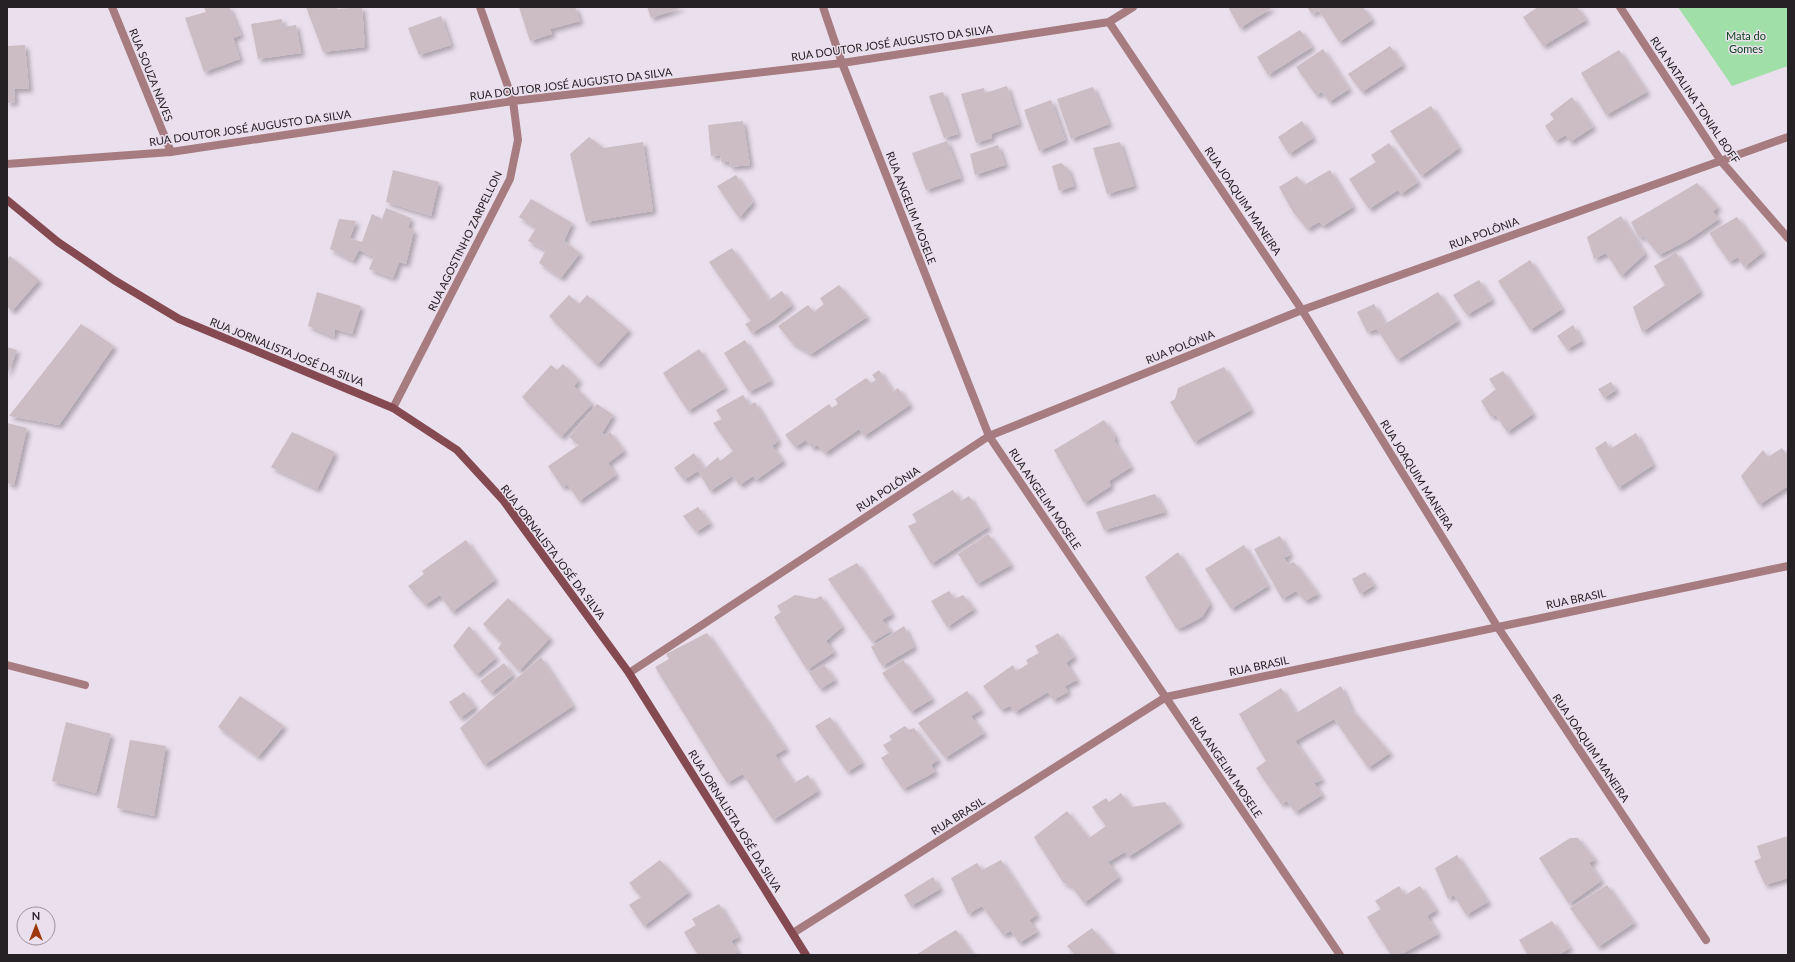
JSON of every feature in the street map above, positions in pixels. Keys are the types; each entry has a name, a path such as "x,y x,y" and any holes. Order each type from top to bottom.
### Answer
{"main road":[{"name":"RUA JORNALISTA JOSÉ DA SILVA","path":"7,200 58,242 114,280 179,320 393,408 457,450 503,500 629,673 806,955"},
{"name":"RUA JORNALISTA JOSÉ DA SILVA","path":"7,206 19,209"}],"street":[{"name":"RUA SOUZA NAVES","path":"112,7 171,152"},
{"name":"RUA AGOSTINHO ZARPELLON","path":"393,408 510,179 518,140 513,101 480,7"},
{"name":"RUA ANGELIM MOSELE","path":"823,7 842,63 989,436 1340,955"},
{"name":"RUA DOUTOR JOSÉ AUGUSTO DA SILVA","path":"7,164 171,152 513,101 842,63 1109,22 1133,7"},
{"name":"RUA NATALINA TONIAL BOFF","path":"1620,7 1721,161 1788,238"},
{"name":"RUA JOAQUIM MANEIRA","path":"1109,22 1302,310 1497,626 1706,940"},
{"name":"RUA POLÔNIA","path":"629,673 989,436 1302,310 1788,137"},
{"name":"RUA BRASIL","path":"793,933 1166,697 1497,626 1788,566"},
{"path":"7,665 84,685"}],"green space":[{"name":"Mata do Gomes","path":"1678,7 1788,7 1788,66 1732,86"}],"building":[{"path":"204,7 229,7 241,35 233,38 240,59 204,72 185,18 206,12"},
{"path":"306,7 337,7 337,9 362,7 365,47 323,52"},
{"path":"519,7 575,7 580,21 550,29 552,34 530,41"},
{"path":"647,7 683,7 651,18"},
{"path":"1228,7 1273,7 1240,28"},
{"path":"1307,7 1363,7 1372,20 1339,42 1319,10 1312,14"},
{"path":"1538,7 1577,7 1586,20 1543,46 1523,17"},
{"path":"441,16 451,45 419,55 408,28"},
{"path":"282,19 283,27 296,25 301,53 258,59 251,24"},
{"path":"1300,30 1312,47 1268,75 1257,57"},
{"path":"25,45 29,89 14,89 15,102 7,103 7,46"},
{"path":"1390,46 1403,65 1362,92 1348,74"},
{"path":"1323,49 1349,89 1329,102 1322,92 1316,95 1296,67"},
{"path":"1619,50 1647,92 1606,115 1581,73"},
{"path":"1007,86 1019,124 991,134 992,138 976,143 961,94 984,88 985,93"},
{"path":"1093,87 1109,124 1071,139 1057,99"},
{"path":"943,92 958,134 944,138 929,96"},
{"path":"1572,97 1593,127 1570,142 1566,135 1555,141 1545,126 1554,119 1550,114"},
{"path":"1051,100 1065,140 1039,151 1024,110"},
{"path":"1431,106 1459,148 1421,176 1390,131"},
{"path":"743,121 750,165 730,167 729,162 721,162 720,155 711,156 708,125"},
{"path":"1302,121 1313,138 1289,154 1278,137"},
{"path":"589,137 604,148 643,142 653,211 586,222 570,154"},
{"path":"947,141 961,178 926,190 912,153"},
{"path":"1120,142 1134,186 1107,194 1093,148"},
{"path":"1389,143 1418,182 1401,194 1398,190 1369,209 1349,179 1376,162 1371,155"},
{"path":"998,145 1005,165 975,175 970,154"},
{"path":"1061,163 1068,169 1074,186 1059,191 1052,166"},
{"path":"393,170 439,182 431,216 386,202"},
{"path":"1330,170 1353,207 1323,226 1319,222 1307,229 1293,212 1279,187 1297,176 1304,185"},
{"path":"736,175 753,202 739,218 717,186"},
{"path":"1697,183 1718,207 1713,212 1719,219 1688,240 1659,255 1643,236 1639,238 1631,222"},
{"path":"531,199 572,223 564,241 580,253 561,278 539,263 546,250 528,241 536,228 519,217"},
{"path":"386,208 411,218 408,228 414,230 406,264 399,262 393,278 369,269 374,257 359,250 353,261 330,249 339,219 356,221 350,238 362,242 372,214 382,219"},
{"path":"1621,216 1645,254 1621,276 1606,253 1594,259 1587,237"},
{"path":"1737,217 1763,252 1744,267 1738,257 1729,262 1709,233"},
{"path":"732,248 769,300 782,291 792,305 773,320 752,333 745,324 751,321 709,262"},
{"path":"1676,252 1700,292 1642,332 1633,307 1665,285 1654,266"},
{"path":"10,256 39,280 12,311 7,306 7,259"},
{"path":"1530,260 1562,309 1530,330 1498,281"},
{"path":"1479,280 1492,300 1467,315 1453,295"},
{"path":"839,285 867,317 811,354 792,343 778,326 808,305 814,312 824,304 820,298"},
{"path":"317,292 361,306 352,334 335,329 334,337 308,326"},
{"path":"1438,292 1458,321 1397,360 1377,329 1367,332 1357,312 1374,304 1385,324"},
{"path":"569,295 579,304 587,295 629,330 597,365 549,316"},
{"path":"81,324 114,346 59,425 9,416"},
{"path":"1573,325 1582,341 1567,349 1557,336"},
{"path":"745,340 771,381 749,392 724,353"},
{"path":"7,347 17,350 7,375"},
{"path":"699,349 725,388 688,411 663,373"},
{"path":"563,364 579,380 574,386 592,404 561,437 522,397 551,365 557,370"},
{"path":"1224,367 1251,410 1194,442 1170,402 1175,399 1178,388"},
{"path":"879,370 893,392 898,388 910,405 864,436 859,429 825,453 817,445 812,448 806,440 795,447 785,435 829,404 832,408 838,404 835,399 866,378 871,383 876,380 872,375"},
{"path":"1503,371 1533,414 1507,432 1496,415 1491,417 1481,401 1496,389 1489,379"},
{"path":"1611,382 1616,390 1604,398 1598,389"},
{"path":"743,395 750,405 755,402 778,441 772,446 783,461 756,480 753,476 740,485 723,465 731,477 710,491 698,471 684,480 674,468 694,453 704,469 718,457 720,461 733,451 713,423 722,419 716,410"},
{"path":"597,404 613,415 602,433 604,435 610,432 624,451 608,463 616,475 579,501 568,485 562,487 548,466 579,445 569,437"},
{"path":"1104,420 1115,436 1115,442 1131,467 1109,481 1111,486 1084,503 1054,450"},
{"path":"7,423 27,428 14,485 7,483"},
{"path":"292,432 335,452 317,489 271,467"},
{"path":"1636,433 1653,465 1618,488 1595,448 1606,441 1610,449"},
{"path":"1782,448 1788,456 1788,486 1759,505 1741,476 1763,450 1768,457"},
{"path":"953,490 961,501 969,496 988,527 931,564 908,526 917,522 912,514"},
{"path":"1155,494 1165,512 1104,530 1096,512"},
{"path":"698,507 710,523 696,532 683,516"},
{"path":"988,534 1011,565 977,584 958,554"},
{"path":"1280,536 1290,555 1284,558 1288,564 1294,562 1318,594 1305,601 1296,591 1282,599 1254,549"},
{"path":"466,540 495,580 452,612 440,595 425,605 408,586 424,574 422,571"},
{"path":"1244,545 1268,586 1231,609 1205,569"},
{"path":"1178,552 1210,604 1202,617 1183,627 1176,628 1145,577"},
{"path":"857,563 892,614 882,620 891,631 872,642 828,579"},
{"path":"1365,572 1374,585 1360,594 1352,579"},
{"path":"949,591 955,599 963,595 974,609 947,627 931,601"},
{"path":"795,595 815,599 821,596 842,627 826,641 834,652 807,670 774,617 781,612 777,606"},
{"path":"508,598 550,638 519,671 498,648 502,643 483,624"},
{"path":"469,626 496,658 476,675 453,646"},
{"path":"904,626 914,647 882,666 871,647"},
{"path":"707,633 786,749 775,755 794,783 808,775 818,791 773,820 743,774 727,783 655,667 669,659 666,654"},
{"path":"1058,633 1074,657 1066,663 1077,680 1065,686 1068,692 1053,700 1048,692 1015,712 1010,706 1001,710 983,686 1013,665 1016,671 1028,664 1026,660 1039,653 1035,646"},
{"path":"541,657 573,706 484,765 460,728"},
{"path":"903,660 932,699 911,712 882,673"},
{"path":"504,663 513,675 491,693 480,681"},
{"path":"824,665 835,680 820,689 809,673"},
{"path":"1341,686 1351,709 1390,753 1368,768 1334,719 1295,741 1322,780 1314,783 1322,795 1295,812 1287,801 1281,804 1256,768 1266,761 1239,714 1281,688 1296,713"},
{"path":"967,691 981,710 971,716 984,733 945,758 918,723"},
{"path":"464,692 475,707 460,718 449,702"},
{"path":"240,696 284,726 258,757 218,727"},
{"path":"830,717 862,763 847,772 815,726"},
{"path":"66,722 111,734 96,793 52,781"},
{"path":"905,726 909,730 914,728 938,760 931,765 935,772 903,789 881,758 889,753 883,745 892,740 889,736"},
{"path":"130,740 166,746 154,816 117,808"},
{"path":"1121,793 1131,807 1165,802 1180,823 1128,857 1125,852 1108,862 1119,877 1084,903 1072,887 1063,882 1034,837 1067,811 1089,838 1106,826 1092,807 1106,798 1109,802"},
{"path":"1788,836 1788,878 1765,885 1754,861 1761,858 1757,846"},
{"path":"1570,838 1578,838 1595,860 1589,863 1601,881 1569,904 1539,858"},
{"path":"1457,855 1488,902 1466,915 1454,895 1448,899 1435,868"},
{"path":"660,860 689,892 644,926 629,905 641,897 629,883"},
{"path":"1001,860 1037,915 1029,920 1037,932 1019,943 1011,931 1003,935 982,906 968,914 951,878 977,863 982,870"},
{"path":"933,877 940,889 911,906 904,895"},
{"path":"1607,885 1634,923 1598,947 1570,908"},
{"path":"1399,886 1405,895 1420,886 1436,910 1427,916 1438,934 1400,955 1391,955 1367,917 1381,909 1375,901"},
{"path":"719,904 739,937 731,941 738,952 733,955 698,955 684,932 696,925 692,919"},
{"path":"1552,921 1570,948 1558,955 1528,955 1519,940"},
{"path":"1092,928 1115,955 1075,955 1067,946"},
{"path":"956,930 973,955 916,955 944,937"}]}
